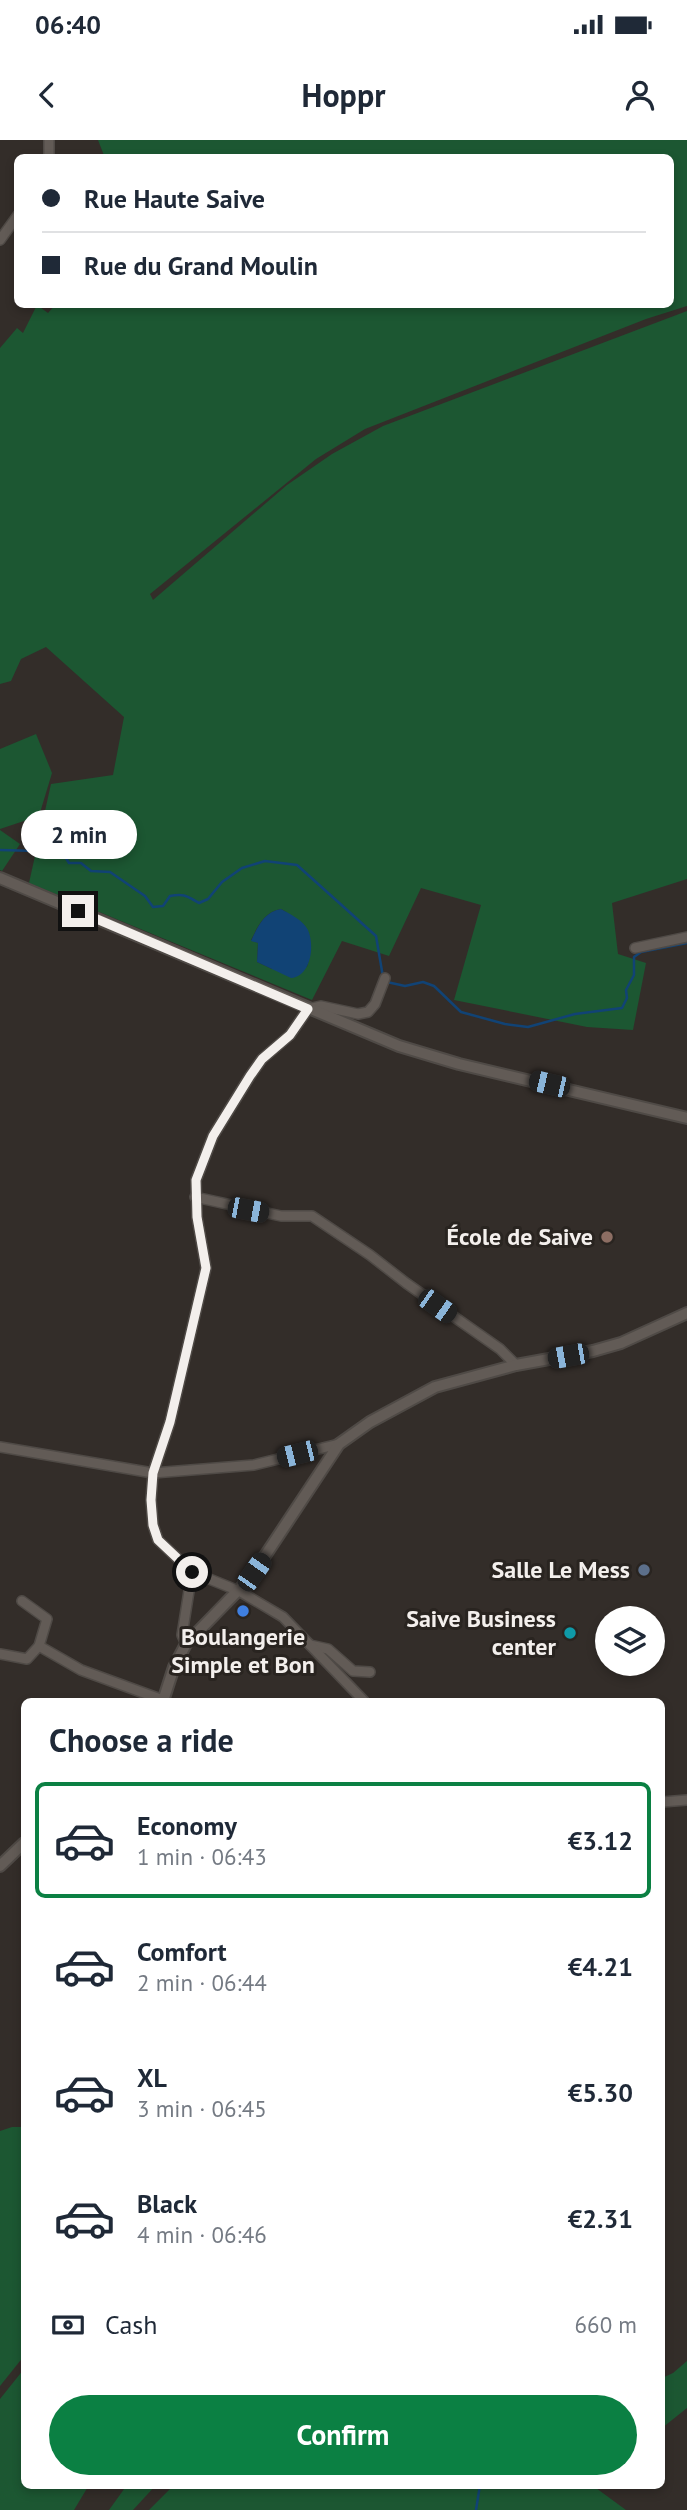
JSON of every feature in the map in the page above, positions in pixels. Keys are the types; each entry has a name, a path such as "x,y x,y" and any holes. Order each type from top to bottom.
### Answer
{"street":[{"path":"0,240 14,221"},
{"path":"0,878 399,1046 436,1058 687,1118"},
{"path":"635,948 687,937"},
{"path":"360,1698 283,1617 239,1591 192,1572 158,1540 153,1525 151,1500 153,1473 170,1422 206,1268 195,1197 196,1180 213,1136 256,1068 290,1035 308,1009 321,1006 358,1014 368,1012 375,1004 384,980"},
{"path":"195,1197 281,1216 312,1216 500,1349 516,1365"},
{"path":"164,1698 174,1667 186,1644 239,1591 340,1444 370,1422 435,1387 516,1365 621,1343 687,1313"},
{"path":"0,1447 153,1473 254,1465 340,1444"},
{"path":"186,1644 182,1635 192,1572"},
{"path":"0,1654 27,1659 39,1646 47,1619 22,1601"},
{"path":"309,1645 328,1649 353,1671 370,1672"},
{"path":"39,1646 81,1670 155,1698"},
{"path":"665,1802 687,1800"},
{"path":"0,1866 21,1846"}],"green space":[{"path":"98,140 687,140 687,306 646,319 365,429 316,459 150,594 153,600 287,485 332,454 383,426 687,311 687,879 612,903 618,954 646,963 633,1030 587,1027 454,1000 481,905 421,888 389,956 342,941 312,1000 29,883 51,784 113,775 124,717 46,647 21,659 11,681 0,684 0,348 17,328 23,333 36,308 48,313 52,308 674,308 674,154 103,154","holes":["281,909 297,920 309,939 307,967 272,969 257,962 258,943 251,940 266,916"]},
{"path":"36,734 52,773 39,816 0,829 0,749"},
{"path":"0,830 20,844 2,871 0,870"},
{"path":"21,2127 21,2360 0,2386 0,2131"},
{"path":"687,2361 687,2408 665,2426 665,2377"},
{"path":"21,2373 21,2489 87,2489 74,2510 0,2510 0,2399"},
{"path":"124,2489 152,2489 133,2510 109,2510"},
{"path":"170,2489 597,2489 626,2510 149,2510"}],"water":[{"path":"281,909 303,923 310,937 311,952 307,966 298,976 291,978 257,962 258,943 251,941 266,916"}],"waterway":[{"path":"0,850 37,851 55,846 69,863 81,863 91,871 110,872 145,896 153,907 163,906 170,896 175,895 185,896 199,903 208,899 222,882 242,868 265,861 297,865 376,936 383,977"},
{"path":"387,982 405,986 423,982 434,986 461,1012 528,1027 575,1014 622,1008 627,998 626,990 634,975 634,957 641,952 687,943"},
{"path":"476,2510 479,2489"}],"place":[{"name":"École de Saive","path":"607,1237"},
{"name":"Salle Le Mess","path":"644,1570"},
{"name":"Boulangerie Simple et Bon","path":"243,1611"},
{"name":"Saive Business center","path":"570,1633"}],"route":[{"path":"78,911 308,1009 290,1035 262,1059 250,1076 213,1136 196,1180 197,1217 206,1268 170,1422 153,1473 151,1500 153,1525 158,1540 192,1572"}]}
